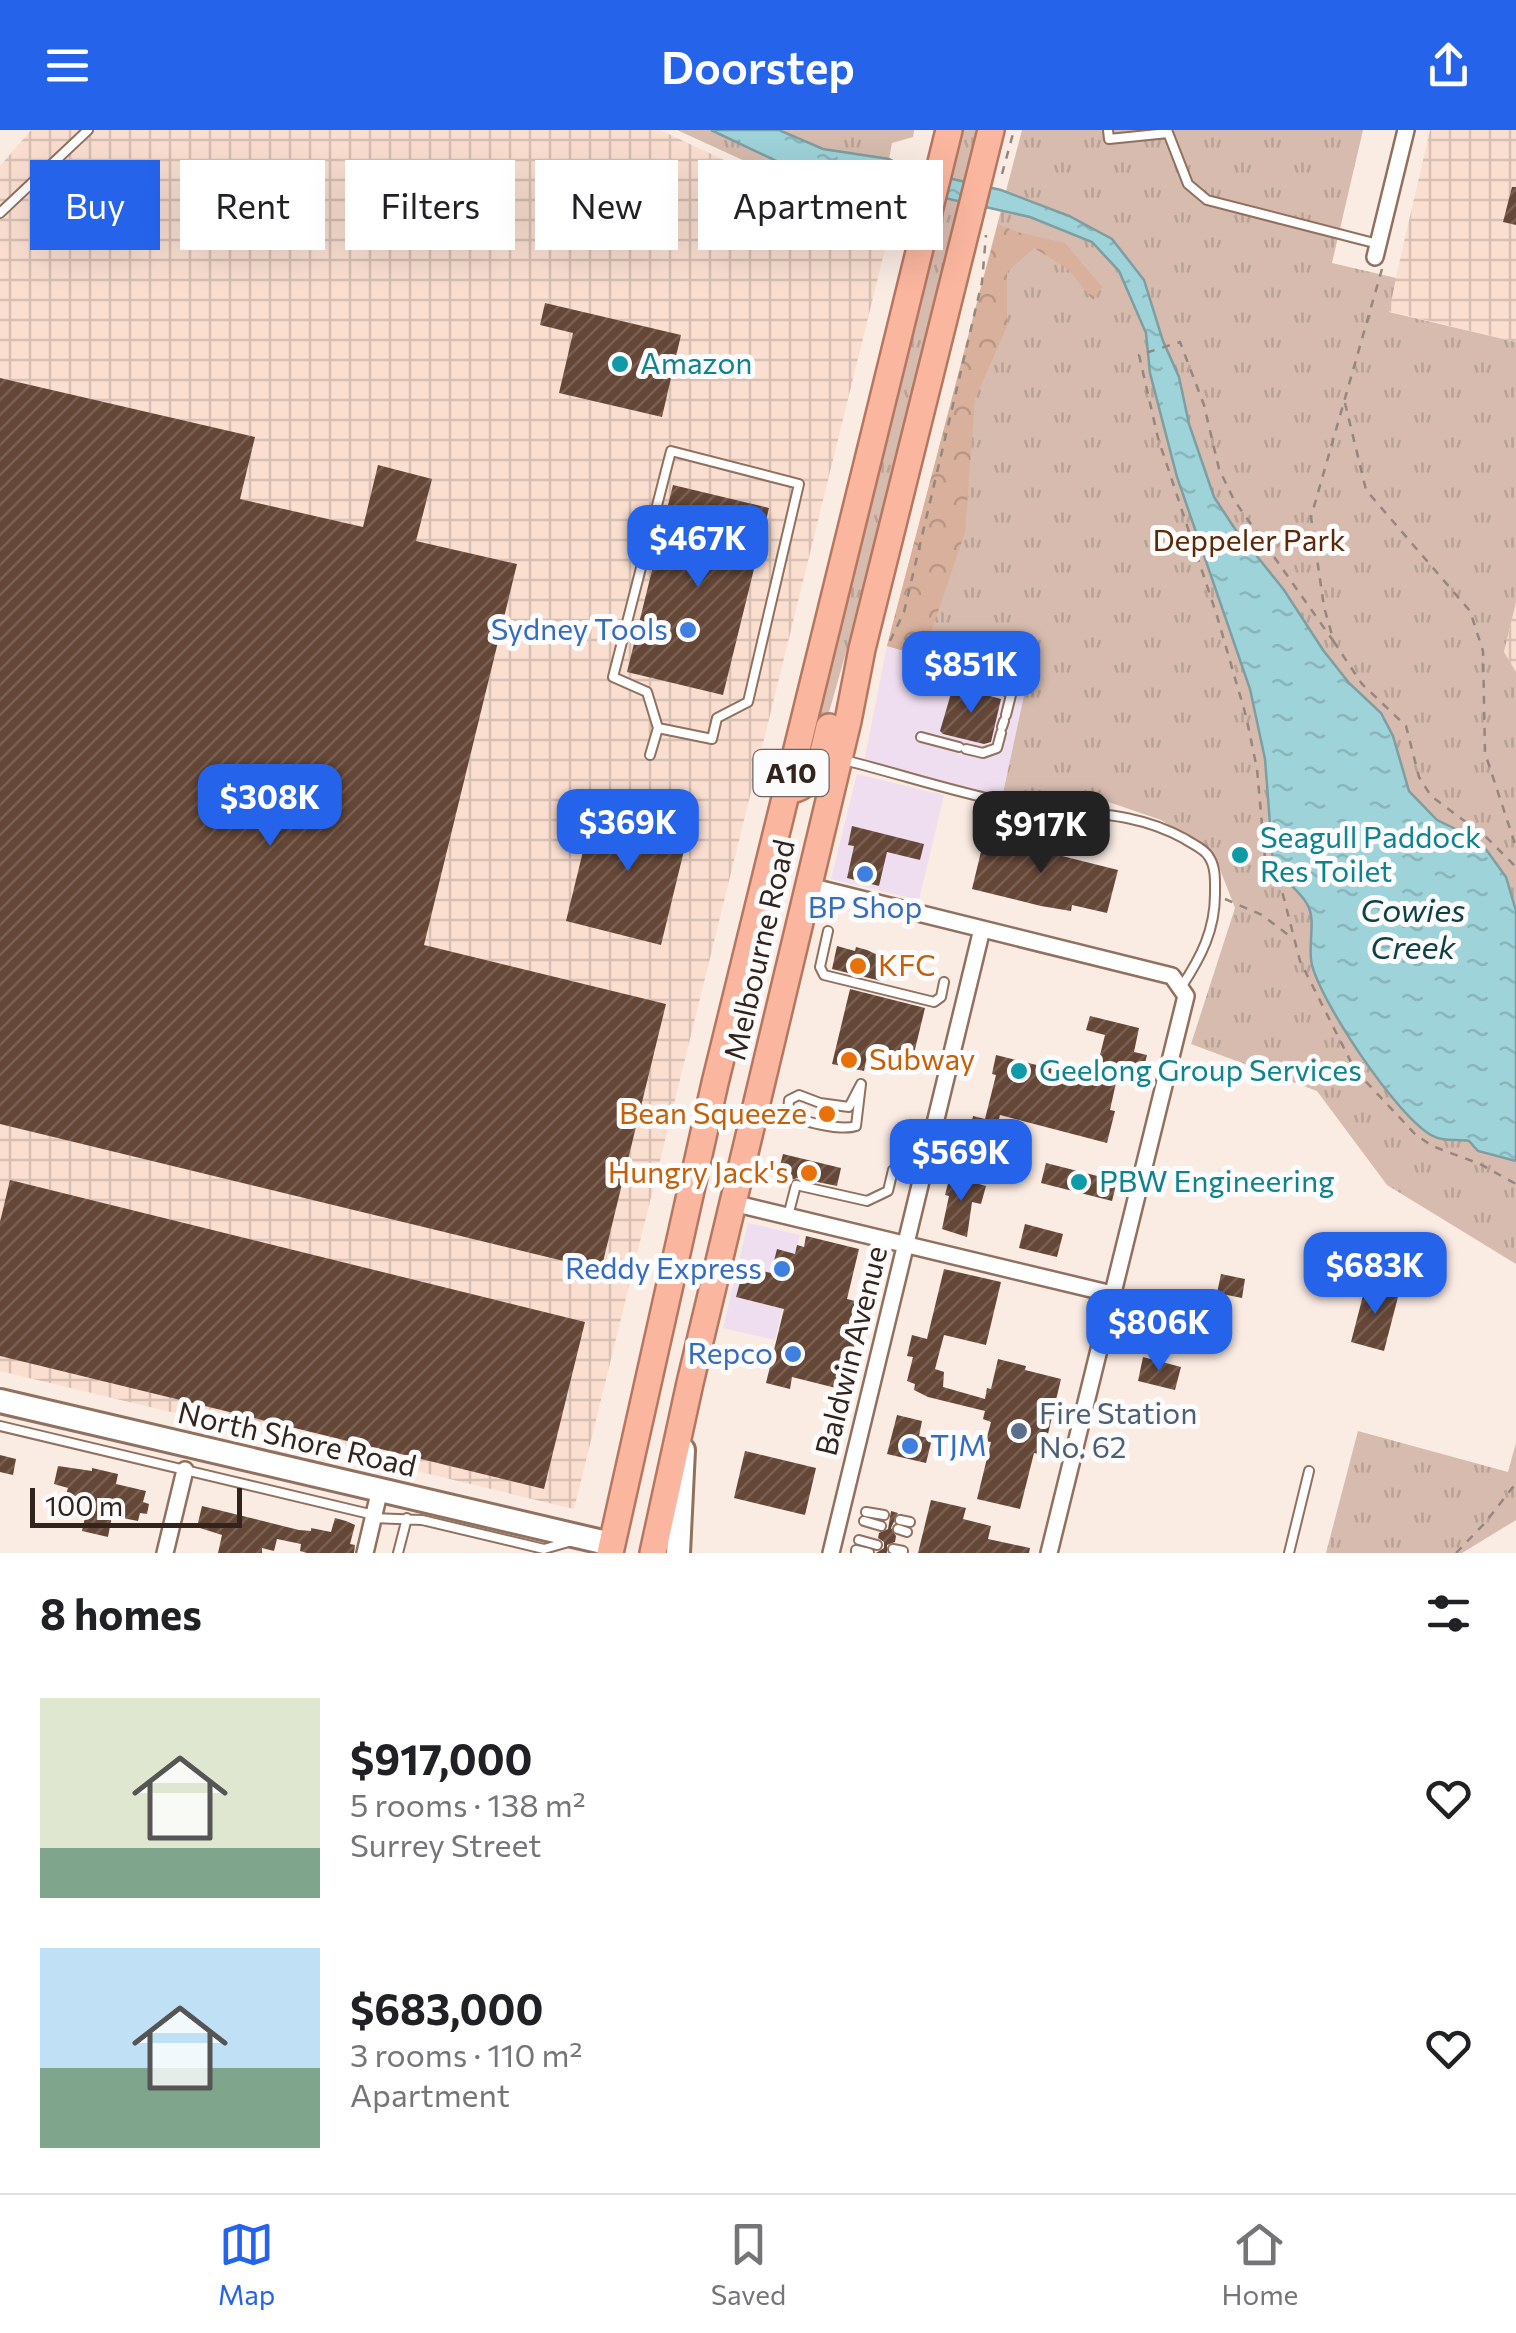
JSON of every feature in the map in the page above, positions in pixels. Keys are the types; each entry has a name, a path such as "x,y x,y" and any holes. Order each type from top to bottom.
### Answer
{"highway":[{"name":"Melbourne Road","path":"611,1549 711,1102 949,130"},
{"name":"Melbourne Road","path":"651,1553 862,649 983,200 991,130"},
{"path":"786,791 800,789 816,774 836,700 862,649"},
{"path":"611,1549 651,1553"}],"main road":[{"name":"North Shore Road","path":"0,1401 542,1528 569,1546 611,1549"},
{"path":"678,1553 685,1406"}],"street":[{"path":"1378,257 1406,130"},
{"path":"809,886 1172,976 1186,996 1049,1553"},
{"name":"Baldwin Avenue","path":"831,1553 982,929"},
{"path":"733,1203 1112,1294"},
{"path":"165,1553 185,1470"},
{"path":"365,1553 380,1489"}],"lane":[{"path":"0,212 88,130"},
{"path":"1108,130 1109,139 1168,132 1188,184 1207,200 1378,257"},
{"path":"650,755 658,728 647,692 613,677 670,452 799,484 748,702 718,718 712,739 658,728"},
{"path":"921,738 982,753 997,748 1011,696 999,685 937,673"},
{"path":"839,758 1015,804 1080,810 1151,825 1209,855 1215,876 1210,931 1201,958 1182,986"},
{"path":"828,931 820,967 824,975 934,1002 940,997 944,982"},
{"path":"862,1084 856,1126 844,1130 824,1122 797,1120 788,1113 789,1100 799,1095 820,1104 849,1107 862,1084"},
{"path":"788,1216 796,1185 867,1201 888,1191 893,1170"},
{"name":"North Shore Road","path":"0,1426 374,1516 407,1518 544,1549 569,1546"},
{"path":"1289,1553 1309,1471"},
{"path":"881,1526 865,1516 884,1516"},
{"path":"398,1553 407,1518"},
{"path":"857,1548 877,1545"},
{"path":"857,1548 869,1553"}],"path":[{"path":"890,641 904,612 982,282 983,200 1005,169 1014,130"},
{"path":"1334,642 1324,608 1311,517 1344,402 1378,257"},
{"path":"1516,867 1486,837 1431,796 1418,778 1406,726 1362,684 1242,517 1220,469 1204,405 1180,342 1139,355 1158,438 1246,716 1265,858 1282,890 1300,962 1356,1070 1414,1134 1516,1184"},
{"path":"1344,402 1366,490 1470,610 1483,651 1485,753 1516,847"},
{"path":"1215,894 1262,916 1292,938"},
{"path":"1456,1553 1516,1483"}],"shaded area":[{"path":"31,130 660,130 724,160 698,160 698,250 885,250 574,1509 0,1371 0,166"},
{"path":"1430,130 1516,130 1516,342 1388,311"},
{"path":"1516,602 1516,672 1504,652"},
{"path":"887,646 1026,686 1002,798 864,762"},
{"path":"857,774 944,795 919,900 831,879"},
{"path":"748,1223 800,1235 775,1340 723,1328"}],"green space":[{"path":"677,130 711,130 774,160 743,160"},
{"path":"779,130 914,130 913,137 892,143 889,159 823,149"},
{"path":"959,130 976,130 868,575 816,758 801,776 930,250 943,250 943,195"},
{"name":"Deppeler Park","path":"1022,130 1363,130 1332,263 1396,278 1389,312 1516,342 1516,602 1504,652 1516,672 1516,1264 1387,1185 1317,1091 1191,1044 1235,908 1214,854 1161,820 1097,798 1002,798 1026,686 887,646"},
{"path":"998,224 1065,243 1102,287 1093,300 1068,269 1034,248 1007,272 1007,326 975,399 965,532 923,656 887,646"},
{"path":"1358,1431 1508,1472 1516,1443 1516,1520 1462,1553 1326,1553"}],"water":[{"name":"Cowies Creek","path":"711,130 779,130 823,149 891,160 774,160"},
{"name":"Cowies Creek","path":"943,177 1001,190 1069,216 1112,239 1144,280 1179,377 1189,424 1214,497 1284,590 1323,650 1349,683 1381,713 1393,736 1409,791 1437,820 1476,839 1506,877 1516,911 1516,1161 1478,1151 1469,1141 1436,1137 1416,1124 1362,1057 1330,1005 1312,965 1310,910 1273,863 1265,759 1250,689 1177,477 1150,373 1146,333 1119,271 1092,242 1030,217 943,198"}],"building":[{"path":"1512,187 1516,187 1516,225 1503,222"},
{"name":"Amazon","path":"545,303 681,335 662,417 559,393 573,333 540,325"},
{"path":"0,378 255,437 240,499 363,527 378,465 432,479 416,541 517,564 424,945 666,1004 601,1270 0,1124"},
{"path":"673,485 769,508 723,695 627,672"},
{"path":"960,688 1001,699 991,742 984,744 940,731 952,690"},
{"path":"595,802 690,826 661,945 566,921"},
{"path":"852,826 924,844 920,860 887,852 879,886 847,878 854,846 848,845"},
{"path":"986,831 1055,848 1054,854 1118,870 1107,913 1072,905 1071,911 1041,906 972,889"},
{"name":"KFC","path":"837,946 855,951 856,947 886,959 881,981 832,969"},
{"path":"850,989 925,1008 911,1066 867,1056 864,1071 832,1064"},
{"path":"1090,1016 1139,1028 1134,1052 1147,1055 1142,1075 1119,1069 1107,1143 1000,1115 993,1141 981,1138 983,1132 970,1129 973,1116 985,1119 996,1075 992,1074 996,1055 1094,1079 1105,1035 1086,1030"},
{"name":"Hungry Jack's","path":"783,1154 841,1168 837,1186 777,1177"},
{"name":"PBW Engineering","path":"1046,1163 1117,1181 1112,1201 1041,1183"},
{"path":"950,1176 986,1186 981,1204 972,1202 967,1237 942,1229"},
{"path":"10,1180 585,1322 544,1489 0,1356 0,1222"},
{"path":"1025,1224 1063,1234 1057,1257 1019,1248"},
{"path":"806,1236 859,1249 847,1299 855,1301 848,1331 857,1334 844,1390 792,1377 790,1389 766,1383 784,1309 736,1297 744,1267 771,1273 777,1249 795,1254 797,1245 804,1247"},
{"path":"944,1269 1001,1282 986,1345 944,1335 935,1369 944,1372 943,1387 985,1399 998,1359 1061,1379 1043,1455 1034,1453 1020,1509 977,1499 991,1442 986,1441 991,1422 983,1419 985,1411 928,1397 907,1381 913,1357 907,1356 912,1335 927,1339"},
{"path":"1221,1274 1245,1279 1242,1298 1217,1293"},
{"path":"1366,1284 1399,1293 1384,1351 1351,1342"},
{"path":"1143,1313 1194,1325 1189,1342 1154,1332 1148,1353 1134,1349"},
{"path":"1143,1357 1181,1367 1175,1390 1138,1381"},
{"name":"TJM","path":"897,1415 922,1421 919,1436 932,1439 926,1463 887,1454"},
{"path":"745,1451 816,1468 805,1515 734,1498"},
{"path":"0,1455 16,1459 13,1475 0,1472"},
{"path":"58,1466 118,1474 116,1484 146,1491 143,1502 149,1504 147,1514 140,1513 138,1521 112,1516 108,1537 82,1531 89,1499 66,1494 68,1488 54,1484"},
{"path":"931,1500 966,1508 963,1519 991,1526 988,1539 1030,1548 1029,1553 918,1553"},
{"path":"202,1506 299,1530 331,1532 335,1518 346,1521 355,1525 350,1544 355,1545 354,1553 307,1553 300,1551 301,1544 277,1539 274,1551 262,1548 262,1553 218,1553 222,1535 197,1527"},
{"path":"891,1511 898,1513 891,1528 895,1542 887,1545 887,1553 876,1553 884,1548 884,1542 878,1538 879,1533 888,1529"}],"place":[{"name":"Amazon","path":"620,364"},
{"name":"Sydney Tools","path":"688,630"},
{"name":"Seagull Paddock Res Toilet","path":"1240,855"},
{"name":"BP Shop","path":"865,874"},
{"name":"KFC","path":"858,966"},
{"name":"Subway","path":"849,1060"},
{"name":"Geelong Group Services","path":"1019,1071"},
{"name":"Bean Squeeze","path":"827,1114"},
{"name":"Hungry Jack's","path":"809,1173"},
{"name":"PBW Engineering","path":"1079,1182"},
{"name":"Reddy Express","path":"782,1269"},
{"name":"Repco","path":"793,1354"},
{"name":"Fire Station No. 62","path":"1019,1431"},
{"name":"TJM","path":"910,1446"}]}
